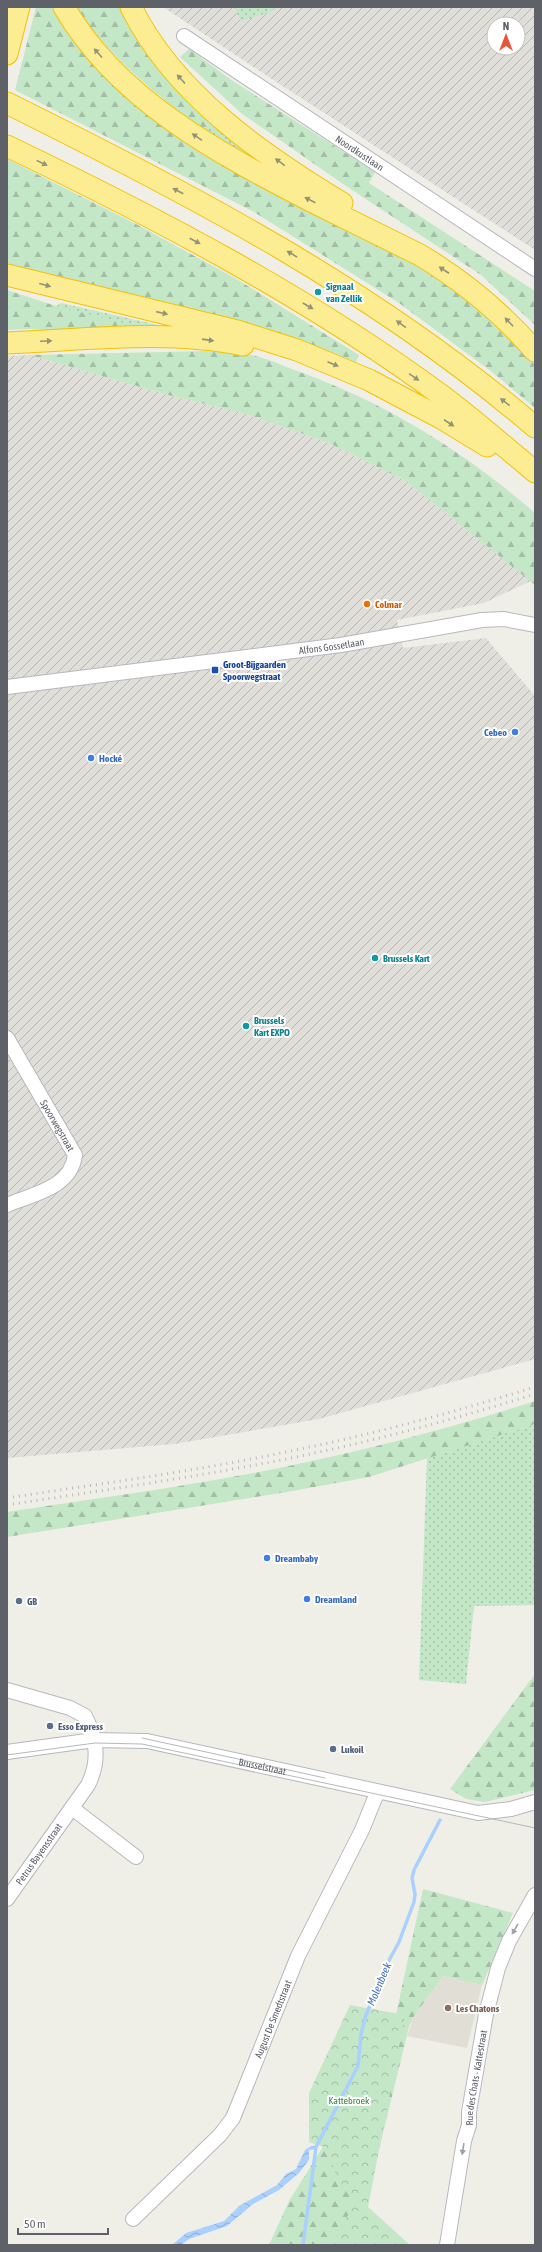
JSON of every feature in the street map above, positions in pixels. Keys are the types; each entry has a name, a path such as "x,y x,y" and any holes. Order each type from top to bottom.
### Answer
{"highway":[{"path":"7,54 19,7"},
{"path":"64,7 92,47 121,78 161,113 236,162 420,255"},
{"path":"131,7 150,41 169,65 190,89 228,124 292,171 396,235 420,255 473,291 507,320 535,351"},
{"path":"7,102 252,230 327,275 386,313 436,349 535,427"},
{"path":"7,146 97,190 205,247 314,310 441,395 535,472"},
{"path":"7,274 237,331 297,350 369,380 441,418 484,445 514,454"},
{"path":"7,343 191,338 241,345 281,355 297,350"}],"street":[{"name":"Noordkustlaan","path":"184,36 535,269"},
{"name":"Alfons Gossetlaan","path":"7,687 342,644 482,620 504,619 535,625"},
{"name":"Spoorwegstraat","path":"7,1038 75,1155 74,1165 69,1174 59,1184 7,1205"},
{"path":"7,1690 70,1708 85,1716 94,1740"},
{"name":"Brusselstraat","path":"7,1752 94,1740 147,1741 377,1793 478,1813 511,1809 535,1802"},
{"name":"Petrus Bayensstraat","path":"7,1899 72,1808 95,1772 96,1752 94,1740"},
{"name":"August De Smedtstraat","path":"133,2219 220,2136 233,2118 298,1956 362,1830 377,1793"},
{"path":"72,1808 136,1857"},
{"name":"Rue des Chats - Kattestraat","path":"447,2245 491,1991 509,1941 535,1895"}],"shaded area":[{"path":"163,7 535,7 535,250 281,85"},
{"path":"30,355 168,395 246,414 329,443 406,481 531,581 484,603 397,620 403,648 486,638 535,696 535,1359 319,1419 175,1444 7,1458 7,356"},
{"name":"Les Chatons","path":"443,1976 482,1985 467,2048 407,2036 414,2016"}],"green space":[{"path":"36,7 56,7 109,74 403,255 477,304 513,340 535,365 535,408 492,372 399,303 254,212 15,90"},
{"path":"76,7 122,7 212,123 202,129 168,103 117,57 88,24"},
{"path":"234,7 277,7 271,12 241,21"},
{"path":"189,49 230,79 375,172 369,183 535,291 535,325 481,275 343,184 241,113 180,57"},
{"path":"212,123 292,180 202,129"},
{"path":"7,159 136,224 235,278 359,355 356,362 314,345 227,318 7,263"},
{"path":"7,290 56,306 124,323 122,328 75,332 31,329 7,330"},
{"path":"61,303 154,324 157,326 118,331 56,306"},
{"path":"206,351 237,353 260,357 330,384 393,413 452,449 481,469 535,513 535,585 406,481 329,443 246,414 168,395 30,355"},
{"path":"535,1401 535,1424 369,1477 287,1492 7,1537 7,1512 180,1486 284,1467 410,1437"},
{"path":"535,1424 535,1605 474,1606 466,1684 419,1680 427,1458"},
{"path":"535,1674 535,1790 485,1802 466,1799 450,1789"},
{"path":"423,1889 513,1913 482,1985 443,1976 414,2016 409,2027 364,2211 332,2245 269,2245 289,2201 391,2038"},
{"name":"Kattebroek","path":"350,2005 405,2015 368,2207 410,2245 325,2245 334,2238 356,2202 337,2178 327,2148 309,2142 309,2093"}],"water":[{"path":"311,2146 316,2146 316,2149 309,2150 309,2160 299,2173 279,2190 253,2204 227,2226 189,2239 181,2245 172,2245 186,2233 224,2221 239,2206 277,2185 286,2174 296,2169 305,2150"}],"waterway":[{"name":"Molenbeek","path":"303,2245 316,2147 358,2066 361,2034 366,2015 387,1964 399,1942 414,1902 415,1894 412,1878 414,1870 440,1820"}],"tram line":[{"path":"142,1738 325,1778"},
{"path":"7,1755 95,1743 142,1744 535,1828"}],"railway":[{"path":"7,1498 247,1460 345,1439 409,1423 535,1387"},
{"path":"7,1505 247,1467 345,1446 409,1430 535,1394"}],"place":[{"name":"Signaal van Zellik","path":"318,292"},
{"name":"Colmar","path":"367,604"},
{"name":"Groot-Bijgaarden Spoorwegstraat","path":"215,670"},
{"name":"Cebeo","path":"515,732"},
{"name":"Hocké","path":"91,758"},
{"name":"Brussels Kart","path":"375,958"},
{"name":"Brussels Kart EXPO","path":"246,1026"},
{"name":"Dreambaby","path":"267,1558"},
{"name":"Dreamland","path":"307,1599"},
{"name":"GB","path":"19,1601"},
{"name":"Esso Express","path":"50,1726"},
{"name":"Lukoil","path":"333,1749"},
{"name":"Les Chatons","path":"448,2008"}]}
